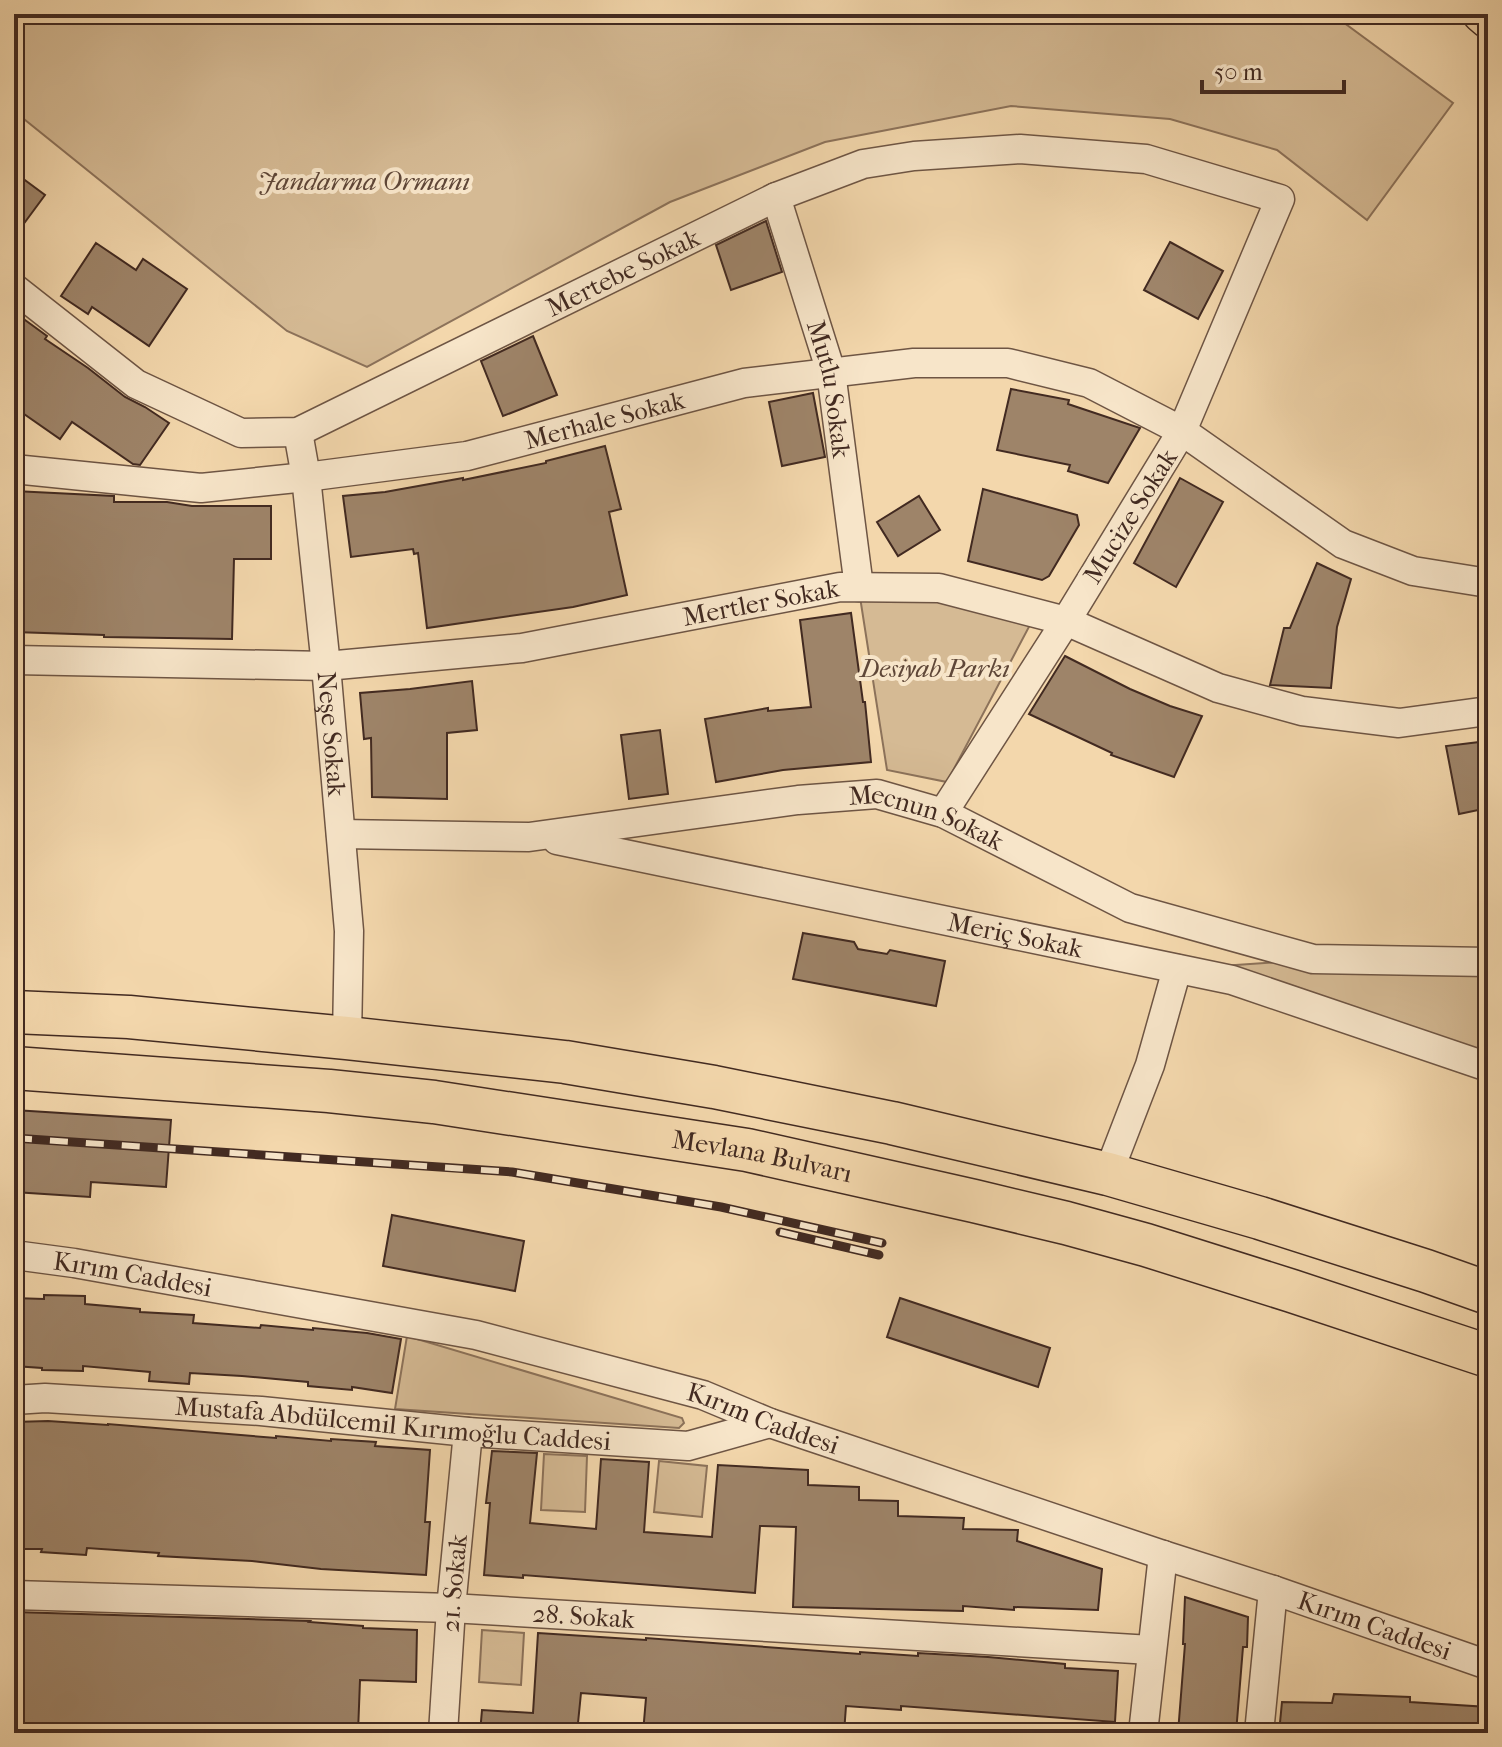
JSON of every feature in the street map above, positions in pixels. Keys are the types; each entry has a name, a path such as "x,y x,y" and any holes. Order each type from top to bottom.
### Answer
{"highway":[{"path":"14,1004 78,1014"},
{"path":"14,1012 78,1014 347,1038 565,1062 714,1087 892,1123 1108,1174 1260,1218 1488,1293"},
{"name":"Mevlana Bulvarı","path":"14,1068 329,1091 434,1102 747,1150 990,1205 1146,1245 1488,1356"}],"main road":[{"path":"1481,14 1488,20"}],"street":[{"name":"Mertebe Sokak","path":"14,288 136,384 241,433 298,432 776,197 863,164 914,156 1020,149 1146,159 1280,199"},
{"name":"Mutlu Sokak","path":"776,197 831,372 859,587"},
{"name":"Mucize Sokak","path":"943,813 1066,621 1182,431 1280,199"},
{"name":"Merhale Sokak","path":"14,469 201,488 306,477 467,456 744,383 914,363 1008,363 1089,383 1182,431 1343,544 1413,571 1488,583"},
{"name":"Neşe Sokak","path":"298,432 306,477 326,666 349,931 347,1038"},
{"name":"Mertler Sokak","path":"14,660 326,666 522,648 840,587 939,588 1066,621 1218,688 1302,711 1399,723 1488,711"},
{"name":"Mecnun Sokak","path":"341,834 535,836 798,800 877,794 943,813 1130,908 1313,959 1488,962"},
{"name":"Meriç Sokak","path":"535,836 1232,980 1488,1067"},
{"path":"1108,1174 1150,1065 1177,969"},
{"name":"Kırım Caddesi","path":"14,1255 86,1265 476,1335 703,1395 770,1423 1273,1590 1488,1665"},
{"name":"Mustafa Abdülcemil Kırımoğlu Caddesi","path":"14,1400 45,1398 261,1411 468,1432 688,1446 770,1423"},
{"name":"21. Sokak","path":"443,1733 468,1432"},
{"path":"1143,1733 1163,1555"},
{"path":"1259,1733 1273,1590"},
{"name":"28. Sokak","path":"14,1595 451,1608 1151,1650"}],"green space":[{"name":"Jandarma Ormanı","path":"14,14 1332,14 1453,103 1367,220 1277,150 1170,119 1011,106 825,142 670,202 367,367 287,331 14,111"},
{"name":"Desiyab Parkı","path":"860,597 920,598 1031,623 947,782 887,770"},
{"path":"1488,948 1488,1071 1177,969"},
{"path":"407,1336 682,1418 684,1423 679,1428 395,1409"},
{"path":"544,1454 587,1456 585,1512 541,1510"},
{"path":"659,1461 707,1466 702,1517 654,1512"},
{"path":"482,1630 524,1633 521,1685 479,1682"}],"building":[{"path":"14,172 45,195 14,237"},
{"path":"766,221 782,272 731,290 716,245"},
{"path":"1170,242 1223,271 1198,319 1144,290"},
{"path":"96,243 136,270 143,259 187,289 149,346 92,307 88,314 61,296"},
{"path":"14,312 47,336 45,339 125,397 169,423 140,465 133,464 72,422 60,439 14,407"},
{"path":"533,336 557,395 503,416 481,361"},
{"path":"1011,389 1069,400 1068,404 1140,428 1108,483 1068,471 1070,465 997,450"},
{"path":"813,393 825,457 782,466 769,402"},
{"path":"605,446 621,509 609,512 627,595 573,607 427,628 418,553 414,554 413,549 351,557 343,496 463,480 546,463"},
{"path":"1180,478 1223,502 1176,587 1134,563"},
{"path":"983,489 1077,515 1079,525 1049,576 1042,580 968,561"},
{"path":"14,491 114,496 114,502 271,506 271,559 234,559 232,639 14,632"},
{"path":"919,496 940,530 898,556 877,522"},
{"path":"1317,563 1351,579 1337,627 1331,688 1270,685 1284,628 1290,628"},
{"path":"851,613 871,762 783,770 716,782 705,719 768,708 768,711 811,707 800,620"},
{"path":"1065,656 1130,689 1202,716 1174,777 1111,755 1029,714"},
{"path":"472,681 477,730 447,733 447,799 372,797 371,738 364,739 360,693"},
{"path":"660,730 668,794 629,799 621,735"},
{"path":"1488,741 1488,808 1459,814 1446,746"},
{"path":"803,933 854,942 858,949 887,954 890,950 945,961 936,1006 793,979"},
{"path":"14,1110 171,1120 166,1187 91,1182 90,1197 14,1192"},
{"path":"392,1215 524,1241 515,1291 383,1266"},
{"path":"44,1295 85,1296 85,1304 140,1309 140,1312 194,1315 193,1323 313,1328 401,1339 392,1393 352,1387 352,1390 308,1386 308,1382 242,1376 190,1373 189,1384 149,1381 150,1372 83,1366 83,1371 14,1366 14,1298 44,1299"},
{"path":"900,1298 1050,1348 1038,1387 887,1337"},
{"path":"48,1421 376,1442 375,1446 430,1450 425,1522 430,1522 426,1575 87,1548 86,1555 14,1549 14,1422"},
{"path":"492,1451 537,1453 530,1523 596,1529 601,1459 649,1462 644,1532 712,1537 718,1465 808,1470 808,1485 859,1487 859,1500 898,1501 898,1516 964,1518 963,1529 1018,1530 1017,1541 1102,1569 1098,1610 1014,1607 1014,1610 963,1606 963,1611 793,1607 796,1527 760,1526 755,1593 523,1575 523,1578 484,1575 490,1503 486,1503"},
{"path":"1185,1597 1248,1617 1236,1733 1178,1733 1185,1644"},
{"path":"14,1612 310,1621 363,1628 417,1630 416,1682 360,1680 358,1733 14,1733"},
{"path":"538,1633 860,1654 988,1657 1065,1664 1065,1668 1118,1671 1115,1722 901,1706 901,1710 846,1706 844,1733 643,1733 646,1698 581,1693 577,1733 480,1733 482,1710 533,1713"},
{"path":"1334,1694 1410,1697 1410,1702 1488,1707 1488,1733 1279,1733 1282,1702 1332,1703"}],"railway":[{"path":"14,1138 512,1172 721,1207 882,1243"},
{"path":"780,1232 879,1255"}]}
